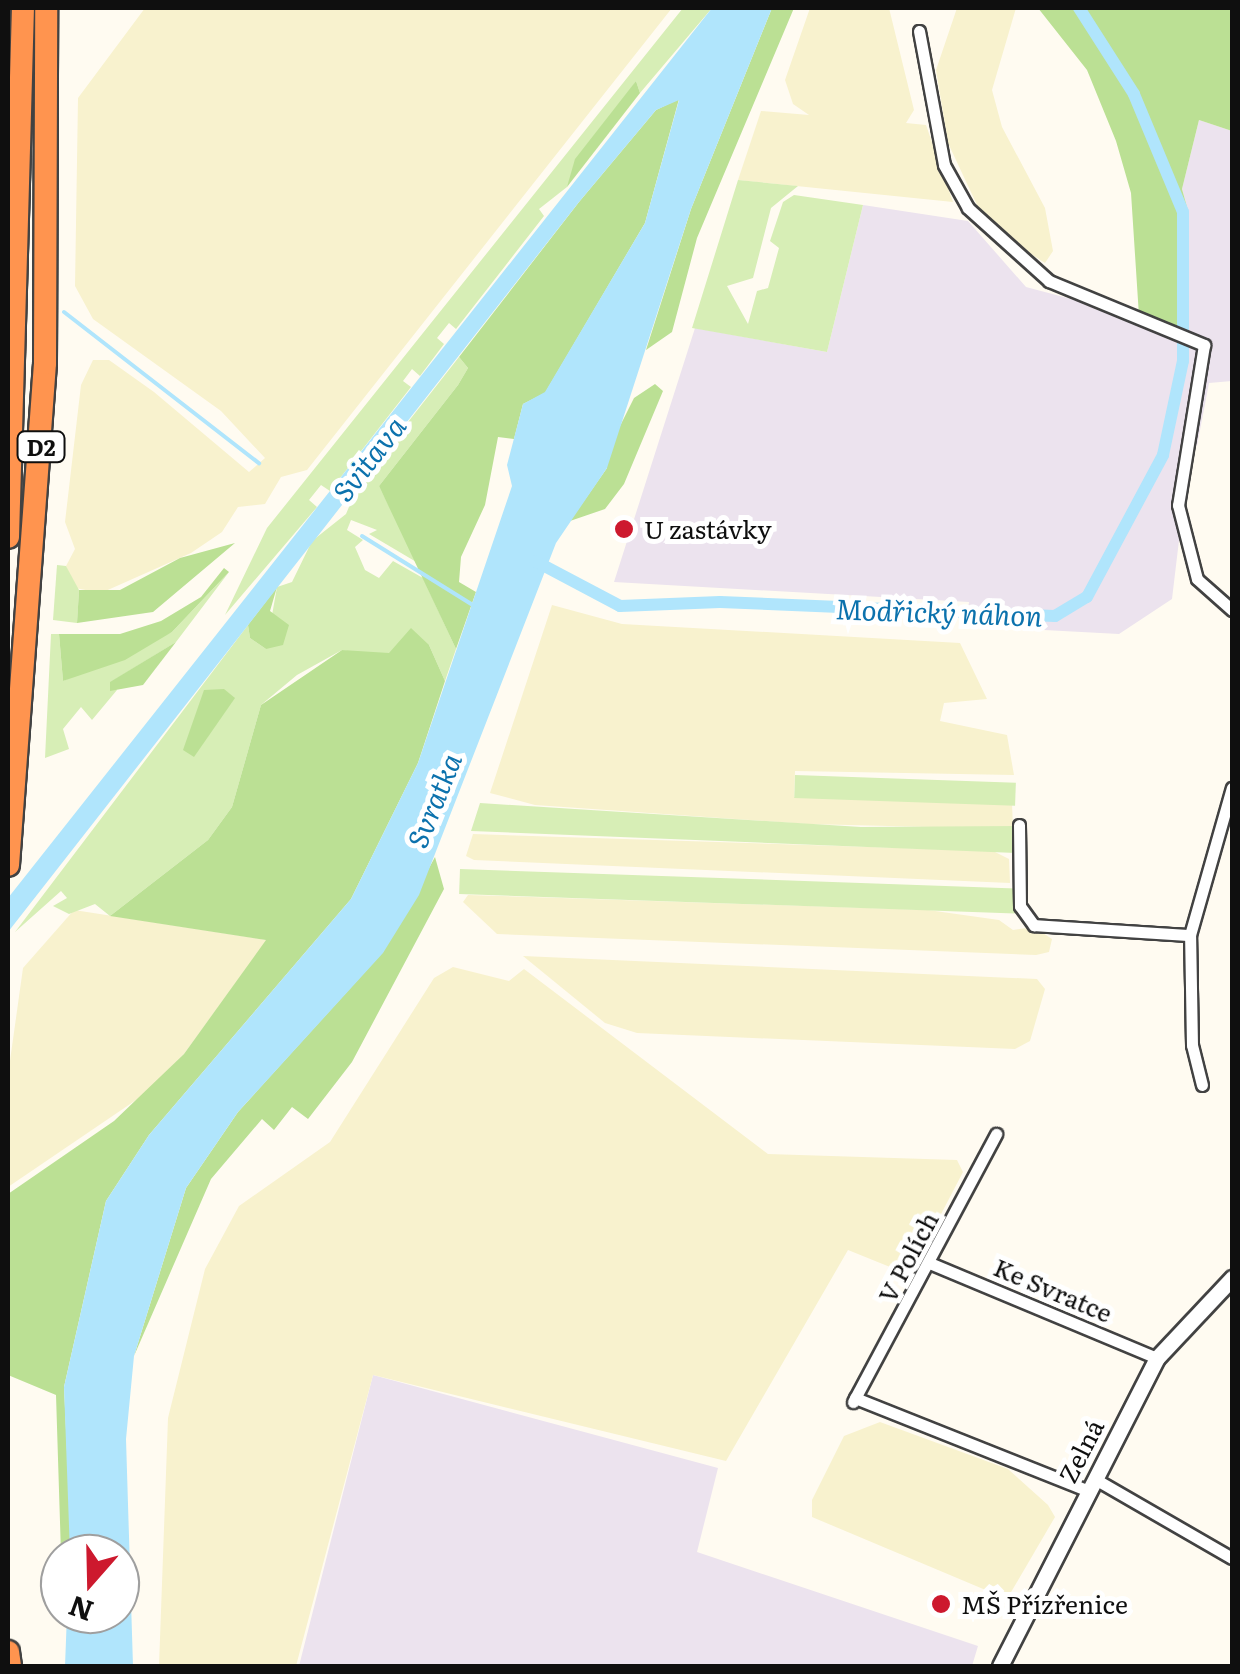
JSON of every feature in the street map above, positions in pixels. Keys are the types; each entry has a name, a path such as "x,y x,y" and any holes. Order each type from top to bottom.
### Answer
{"highway":[{"name":"D2","path":"8,537 23,8"},
{"name":"D2","path":"8,857 45,363 46,8"},
{"path":"8,1652 10,1666"}],"street":[{"path":"919,32 944,166 968,208 1048,282 1194,338 1206,351 1178,505 1197,579 1232,610"},
{"path":"1202,1086 1192,1045 1190,935 1232,779"},
{"path":"1019,824 1020,906 1034,925 1190,935"},
{"name":"V Polích","path":"996,1134 932,1264 854,1400 1092,1485 1232,1558"},
{"name":"Ke Svratce","path":"932,1264 1156,1358"},
{"name":"Zelná","path":"1000,1666 1156,1358 1232,1278"}],"shaded area":[{"path":"145,8 672,8 307,470 281,477 265,504 238,507 222,532 191,553 101,593 75,588 66,566 75,549 65,522 81,385 93,360 109,360 154,392 249,472 265,458 221,411 93,319 75,286 78,98"},
{"path":"810,8 889,8 914,110 906,123 926,125 953,202 738,180 761,111 809,115 793,104 785,80"},
{"path":"957,8 1016,8 992,90 1002,127 1045,208 1053,251 1045,263 1006,238 977,205 948,143 936,70"},
{"path":"1199,120 1232,131 1232,381 1209,383 1197,446 1191,440 1172,599 1119,634 966,626 969,602 614,582 695,328 827,352 863,205 968,221 1026,287 1188,330 1189,214 1182,189"},
{"path":"552,605 622,624 960,643 987,699 944,703 940,721 1007,735 1014,775 795,771 794,797 1012,803 1013,829 807,824 535,805 490,793"},
{"path":"473,834 993,851 1009,859 1010,883 474,860 466,856"},
{"path":"468,895 928,910 999,920 1013,930 1034,927 1052,939 1049,952 1036,955 497,934 463,902"},
{"path":"74,910 267,940 184,1054 142,1096 8,1187 8,1075 23,968"},
{"path":"523,956 1037,979 1045,989 1030,1041 1015,1049 637,1033 605,1023"},
{"path":"453,967 509,981 524,969 768,1154 957,1160 963,1172 915,1264 895,1269 848,1250 726,1461 373,1375 296,1666 159,1666 168,1418 205,1269 239,1206 330,1142 434,978"},
{"path":"373,1375 718,1468 697,1552 978,1646 972,1666 299,1666"},
{"path":"880,1422 1008,1469 1048,1505 1055,1517 1007,1599 812,1517 812,1500 844,1436"}],"green space":[{"path":"683,8 712,8 640,93 636,81 567,187 539,209 544,216 456,329 449,323 437,338 444,344 420,376 412,369 403,381 411,387 330,491 321,485 309,500 317,507 225,615 267,528"},
{"path":"772,8 794,8 697,238 672,332 646,350 691,209"},
{"path":"1038,8 1232,8 1232,131 1199,120 1182,189 1189,214 1188,330 1139,316 1131,193 1116,141 1087,70"},
{"path":"636,81 640,93 567,187 575,159"},
{"path":"679,99 645,223 545,393 523,404 514,439 498,437 485,505 461,557 459,582 476,592 456,649 379,486 458,385 468,368 459,357 579,202 656,110"},
{"path":"738,180 798,186 771,208 753,278 727,286 748,324 757,291 768,288 779,248 770,241 783,202 794,195 863,205 827,352 692,328"},
{"path":"459,357 468,368 458,385 379,486 418,563 369,534 377,530 351,520 347,530 363,540 355,547 365,570 379,578 393,561 423,578 456,649 445,681 429,645 375,656 342,650 297,675 261,705 232,807 208,840 110,916 95,904 69,914 53,906 67,898 61,891 15,932 248,625 250,638 266,649 277,587 292,582 312,541 346,514 357,488 370,470 378,472 379,459"},
{"path":"655,384 663,391 624,484 605,509 570,521 607,468 604,458 634,398"},
{"path":"235,543 153,612 77,623 79,590 120,590 180,558"},
{"path":"57,565 66,566 79,590 77,623 53,620"},
{"path":"224,568 229,572 172,632 125,660 63,681 59,634 120,634 161,621 201,597"},
{"path":"229,572 176,642 111,682 117,690 92,720 81,707 63,729 69,749 45,758 51,634 59,634 63,681 172,632"},
{"path":"277,587 270,611 289,625 283,645 266,649 250,638 248,625"},
{"path":"411,628 429,645 445,681 418,763 351,899 149,1135 106,1201 64,1387 71,1534 60,1534 56,1395 8,1375 8,1194 114,1121 184,1054 266,940 110,916 208,840 232,807 261,705 342,650 389,653"},
{"path":"176,642 143,685 110,691 110,682"},
{"path":"224,689 235,698 194,757 183,750 204,690"},
{"path":"795,775 1016,783 1015,806 794,798"},
{"path":"480,803 861,827 1016,826 1016,853 471,831"},
{"path":"435,857 444,889 352,1062 308,1119 292,1107 274,1130 262,1119 211,1179 134,1356 186,1188 238,1112 383,952"},
{"path":"460,869 1016,888 1015,913 459,894"}],"water":[{"path":"712,8 772,8 691,209 607,468 556,543 419,895 383,953 238,1112 186,1188 134,1356 126,1439 129,1534 69,1534 64,1387 106,1201 149,1135 351,899 418,763 512,486 507,465 523,404 545,392 645,223 679,100 656,110 579,202 8,932 8,898"},
{"path":"66,1634 132,1634 133,1666 65,1666"}],"waterway":[{"name":"Modřický náhon","path":"535,561 620,606 720,602 1055,616 1087,597 1163,455 1183,361 1183,212 1134,94 1079,8"},
{"path":"64,312 259,463"},
{"path":"362,536 473,605"}],"place":[{"name":"U zastávky","path":"624,529"},
{"name":"MŠ Přízřenice","path":"941,1604"}],"water label":[{"name":"Svitava","path":"368,458"},
{"name":"Svratka","path":"433,800"}]}
